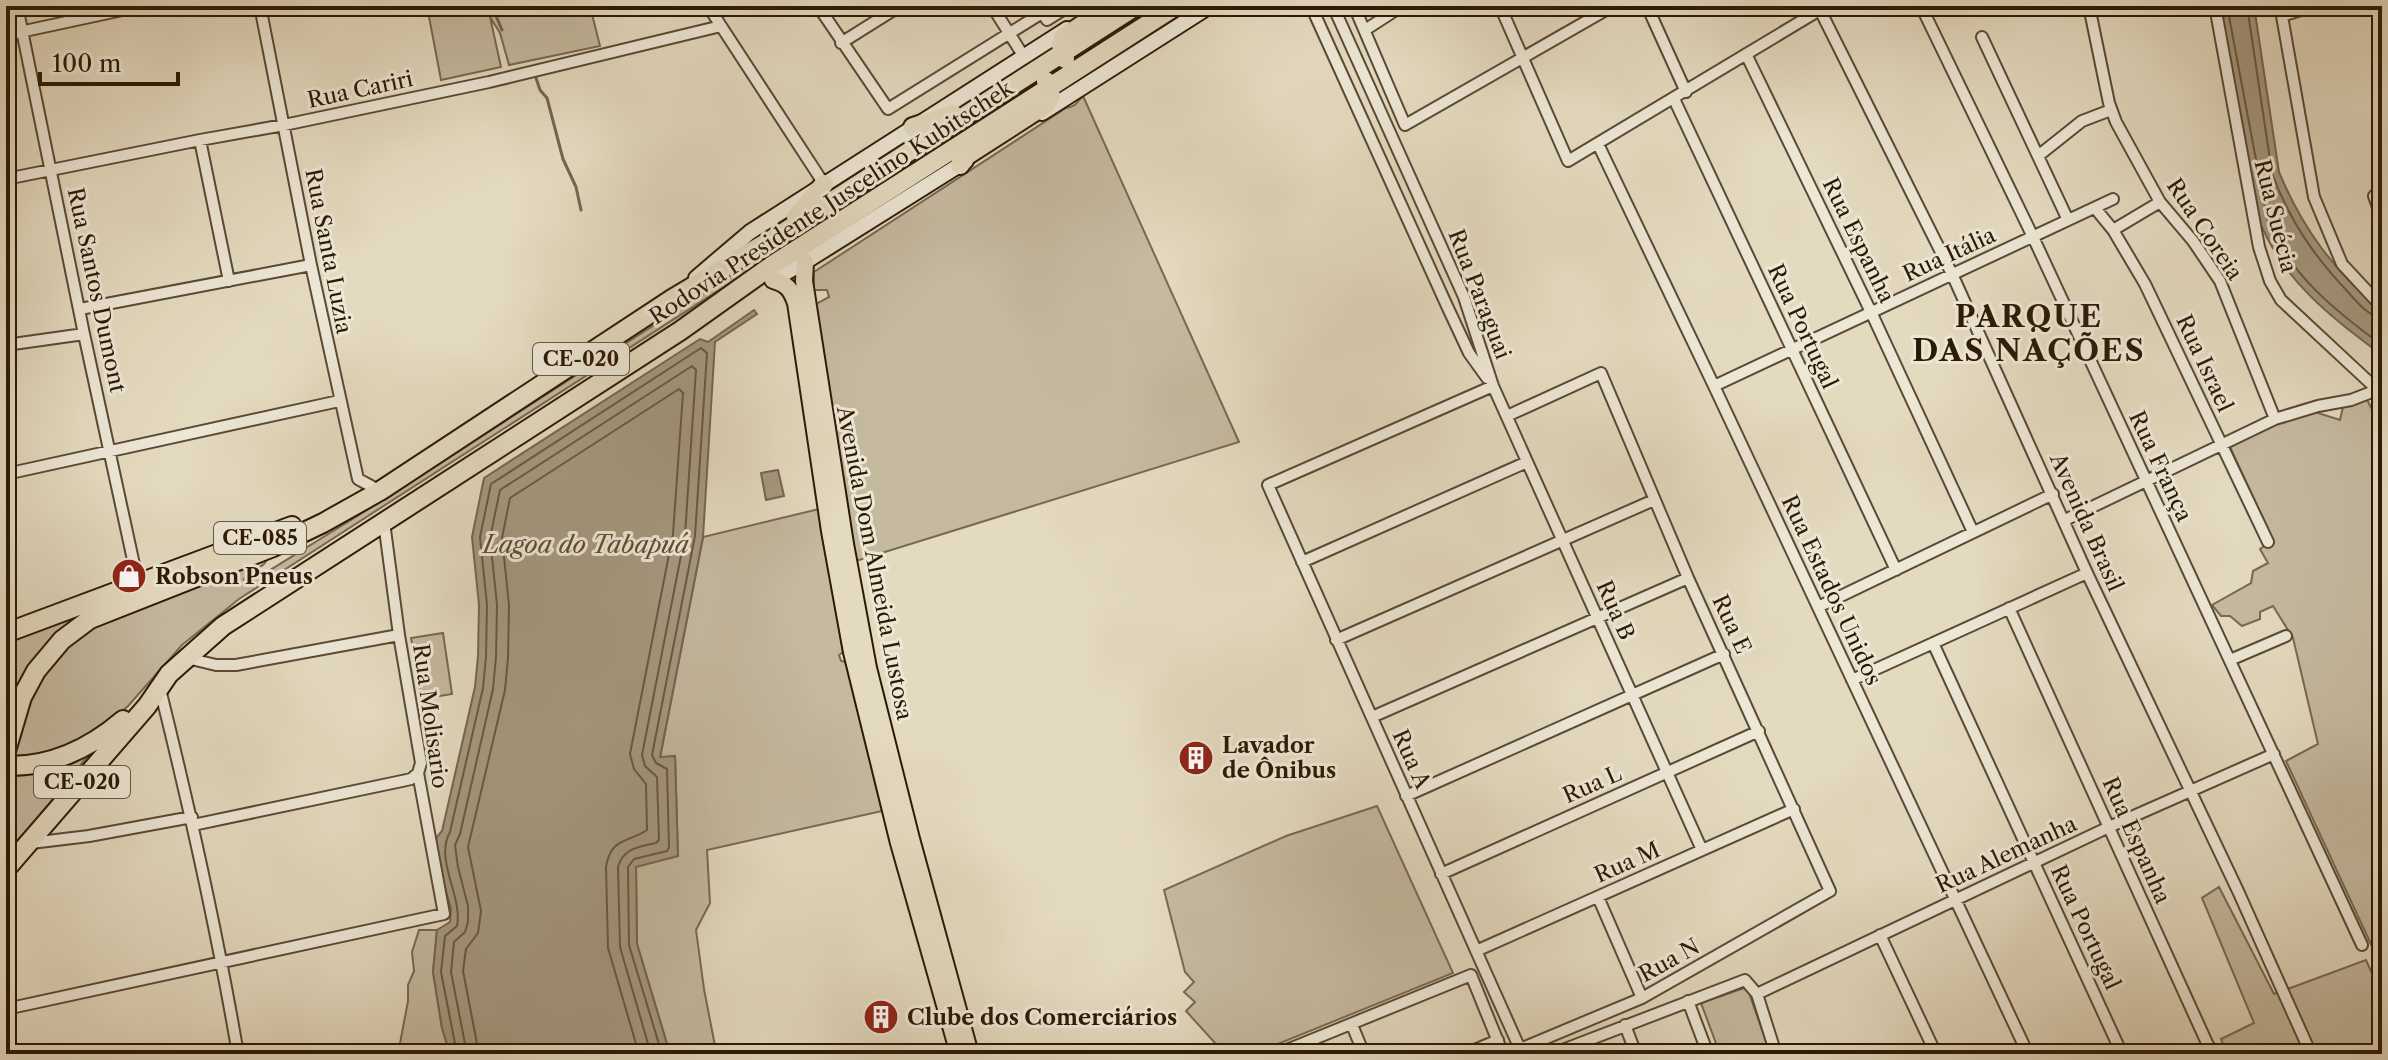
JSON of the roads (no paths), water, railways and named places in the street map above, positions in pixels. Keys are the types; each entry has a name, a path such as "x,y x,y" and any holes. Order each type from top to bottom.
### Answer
{"highway":[{"path":"1073,71 1062,53 1063,38 1110,6"},
{"name":"Rodovia Presidente Juscelino Kubitschek","path":"6,751 15,717 31,680 50,652 90,619 273,547 380,491 672,299 784,232 978,106 1031,62 1062,53 1136,6"},
{"name":"Rodovia Presidente Juscelino Kubitschek","path":"6,869 185,658 242,613 680,331 774,264 1176,6"},
{"path":"960,165 966,156 1045,105 1051,96 1050,86 1031,62"},
{"path":"913,127 978,106"},
{"path":"784,232 824,184"},
{"path":"680,331 703,322 773,280"},
{"name":"CE-085","path":"6,633 380,491"},
{"path":"6,766 62,758 76,752 106,734 145,697 157,690"}],"main road":[{"path":"672,299 750,232 913,127 1031,62 1103,6"},
{"path":"773,280 1210,6"},
{"name":"Avenida Dom Almeida Lustosa","path":"805,262 802,302 852,652 920,896 959,1054"},
{"path":"773,280 784,283 802,302"},
{"name":"Avenida Dom Almeida Lustosa","path":"920,896 952,983 970,1054"}],"street":[{"name":"Rua Santos Dumont","path":"17,6 138,583"},
{"path":"6,35 141,6"},
{"name":"Rua Santa Luzia","path":"260,6 339,401 358,479 380,491"},
{"path":"708,6 824,184"},
{"path":"818,6 885,108 893,108 1009,34 1040,9 1047,20 1069,6"},
{"path":"841,43 900,6"},
{"path":"992,6 1031,62"},
{"name":"Rua Paraguai","path":"1311,6 1469,353 1493,386"},
{"name":"Rua Paraguai","path":"1333,6 1464,297 1493,386"},
{"path":"1354,6 1405,125 1613,6"},
{"path":"1365,30 1402,6"},
{"path":"1500,6 1568,161 1686,92 1806,11 1823,8"},
{"path":"1647,6 1686,92"},
{"name":"Rua França","path":"1921,6 2033,237 2362,945"},
{"name":"Rua Coreia","path":"2089,6 2111,110 2160,202 2193,241 2220,281 2275,419"},
{"name":"Rua Suécia","path":"2215,6 2245,178 2259,247 2270,281 2281,300 2380,392"},
{"path":"2313,6 2281,11 2314,197 2342,264 2382,307"},
{"name":"Avenida Brasil","path":"1823,8 1952,274 2311,1054"},
{"name":"Rua Cariri","path":"6,179 489,82 721,26"},
{"path":"1982,37 2068,220"},
{"name":"Rua Espanha","path":"1746,54 1973,532"},
{"name":"Rua Portugal","path":"1674,99 1896,570"},
{"path":"2038,156 2082,121 2111,110"},
{"path":"200,140 229,281"},
{"name":"Rua Estados Unidos","path":"1598,144 2028,1054"},
{"path":"2382,189 2374,196 2382,218"},
{"name":"Rua Itália","path":"1714,386 2113,199"},
{"path":"2113,230 2160,202"},
{"name":"Rua Israel","path":"2095,208 2113,230 2145,284 2268,542"},
{"path":"80,309 311,265"},
{"path":"6,345 84,334"},
{"name":"Rua E","path":"1507,416 1601,373 1688,578 1830,891"},
{"name":"Rua B","path":"1493,386 1702,850"},
{"name":"Rua A","path":"1493,386 1268,485 1520,1049"},
{"name":"Rua Suécia","path":"2065,520 2275,419 2380,392"},
{"path":"6,474 339,401"},
{"path":"1302,562 1527,462"},
{"path":"1818,607 2053,494"},
{"path":"1336,640 1654,500"},
{"name":"Rua Molisario","path":"222,961 444,914 418,773 421,763 384,522"},
{"path":"1852,680 2087,573"},
{"path":"1372,717 1688,578"},
{"name":"Rua Espanha","path":"2009,608 2211,1050"},
{"path":"185,658 216,665 236,665 399,635"},
{"path":"2230,660 2286,636"},
{"name":"Rua Portugal","path":"1933,643 2122,1054"},
{"path":"1406,796 1724,654"},
{"path":"157,690 193,821 238,1054"},
{"name":"Rua L","path":"1441,874 1759,731"},
{"name":"Rua Alemanha","path":"1757,994 2109,827 2274,754"},
{"path":"29,843 193,821 402,781 418,773"},
{"name":"Rua M","path":"1476,951 1794,809"},
{"name":"Rua N","path":"1520,1049 1642,998 1830,891"},
{"path":"1598,897 1642,998"},
{"path":"1880,935 1936,1054"},
{"path":"6,1009 222,961"},
{"path":"1277,1054 1471,975 1503,1054"},
{"path":"1558,1053 1741,980 1750,983 1757,994 1776,1054"},
{"path":"1688,1001 1708,1054"},
{"path":"1352,1025 1364,1054"},
{"path":"1625,1025 1636,1054"},
{"path":"1465,1054 1498,1040"},
{"path":"2192,1054 2211,1050"}],"water":[{"path":"2218,6 2254,6 2279,172 2299,213 2322,248 2349,281 2382,313 2382,355 2310,296 2269,242 2259,220"},
{"name":"Lagoa do Tabapuá","path":"754,310 757,314 715,342 703,537 660,757 675,756 678,856 636,867 637,944 670,1054 450,1054 442,1028 433,972 437,930 450,922 451,909 440,870 436,838 442,831 475,687 479,605 472,537 484,478 700,339 708,342"},
{"path":"778,470 784,496 766,500 761,473"}],"waterway":[{"path":"492,6 502,30"},
{"path":"536,78 547,98 563,159 576,187 581,210"}],"place":[{"name":"Robson Pneus","path":"129,576"},
{"name":"Lavador de Ônibus","path":"1196,758"},
{"name":"Clube dos Comerciários","path":"881,1017"}],"district":[{"name":"PARQUE DAS NAÇÕES","path":"2029,334"}]}
